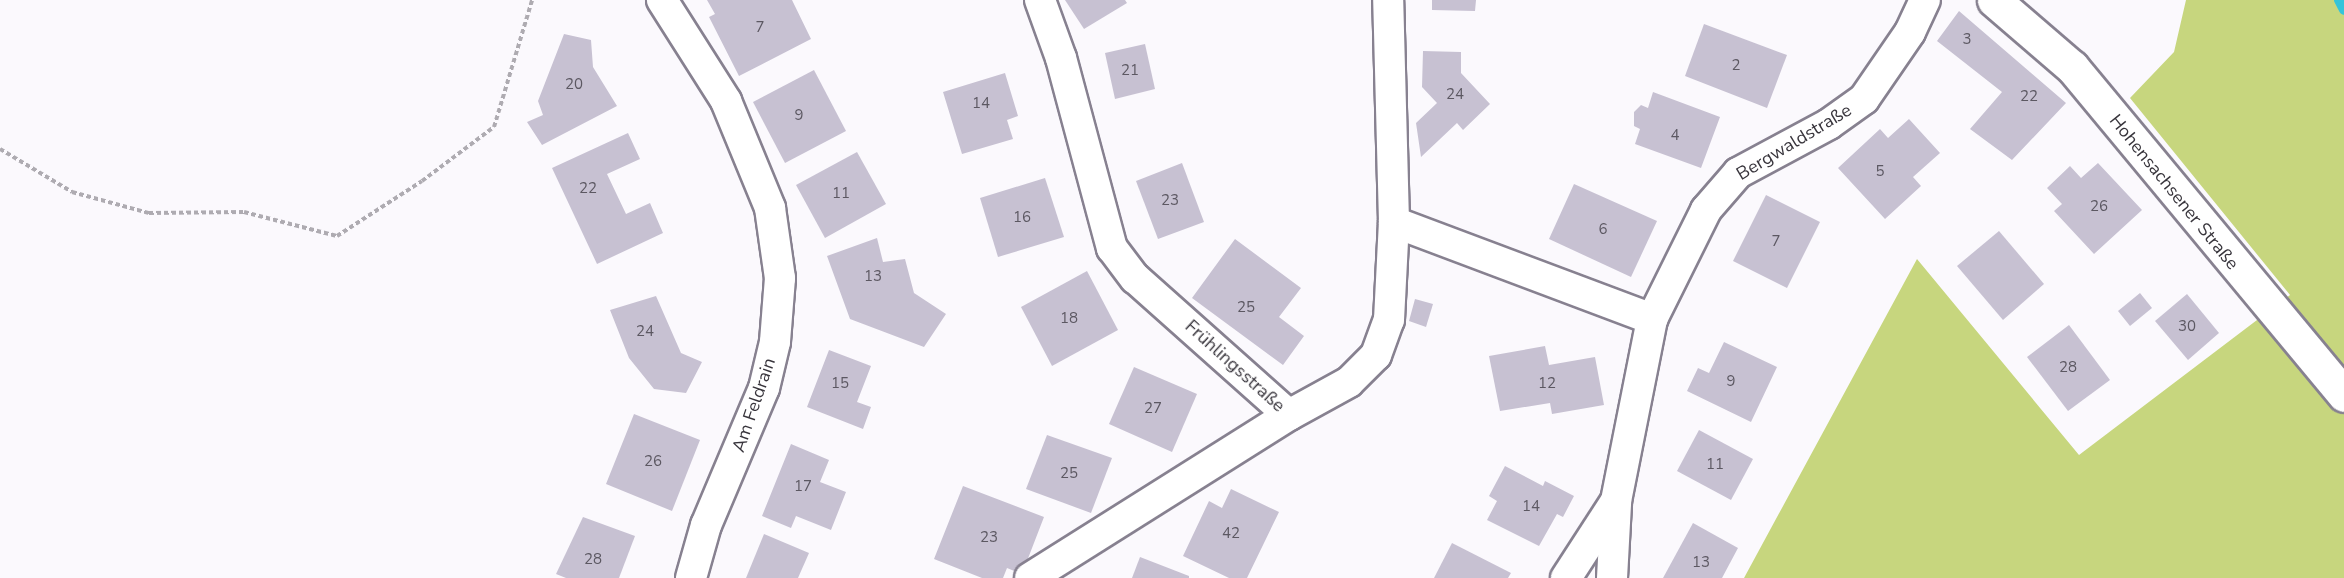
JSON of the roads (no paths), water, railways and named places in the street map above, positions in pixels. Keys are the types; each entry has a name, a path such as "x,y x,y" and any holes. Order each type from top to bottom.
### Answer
{"street":[{"name":"Am Feldrain","path":"662,0 726,101 770,208 780,278 775,342 764,388 706,525 691,578"},
{"name":"Frühlingsstraße","path":"1040,0 1061,58 1112,248 1136,278 1289,415 1349,382 1376,355 1389,320 1394,222 1388,0"},
{"name":"Bergwaldstraße","path":"1612,578 1616,501 1652,319 1680,258 1706,210 1737,173 1829,124 1864,99 1910,32 1926,0"},
{"name":"Hohensachsener Straße","path":"1994,0 2072,67 2344,395"},
{"path":"1394,222 1652,319"},
{"path":"1030,578 1289,415"},
{"name":"Bergwaldstraße","path":"1566,578 1616,501"}],"waterway":[{"path":"2339,0 2344,10"}]}
